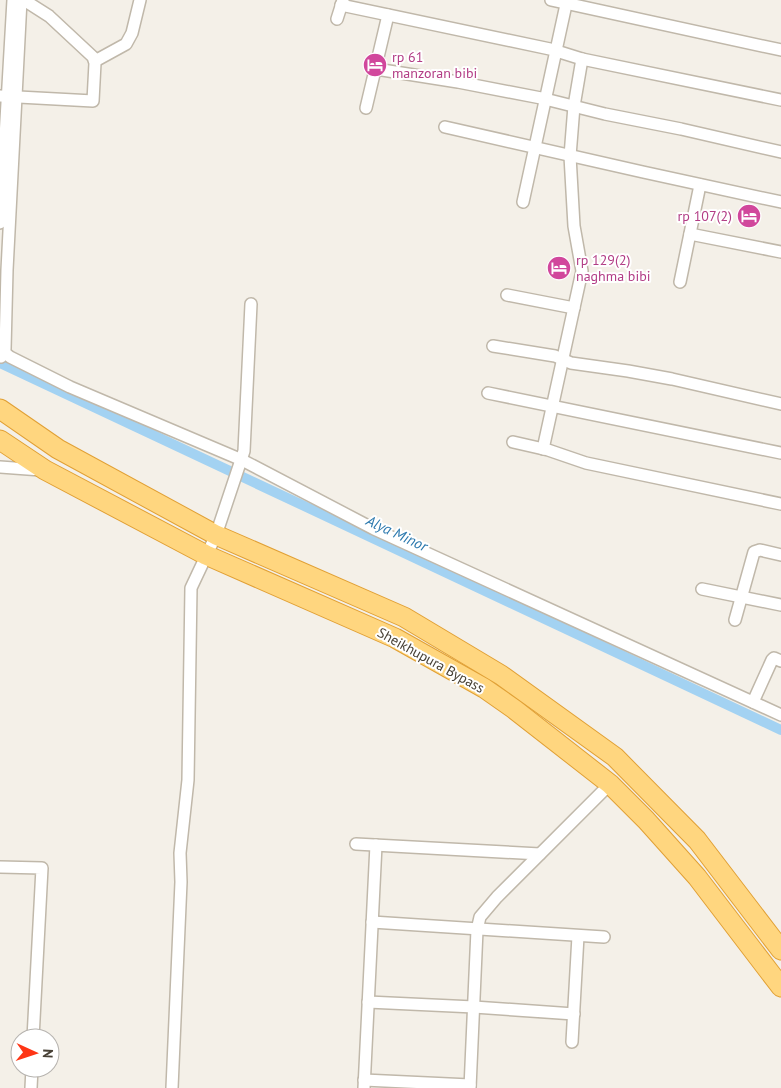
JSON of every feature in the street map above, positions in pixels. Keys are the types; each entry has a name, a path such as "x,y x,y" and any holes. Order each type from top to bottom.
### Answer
{"highway":[{"name":"Sheikhupura Bypass","path":"0,409 58,449 216,535 404,617 501,675 615,758 697,840 781,950"},
{"name":"Sheikhupura Bypass","path":"0,440 45,470 206,555 395,638 484,688 514,708 610,784 646,820 697,877 781,987"}],"street":[{"path":"0,223 13,0"},
{"path":"8,93 93,101 95,61 93,56 49,16 22,0 8,93 1,353 70,387 242,460 374,528 781,715"},
{"path":"95,61 126,44 132,33 140,0"},
{"path":"551,0 781,50"},
{"path":"524,202 567,2"},
{"path":"337,19 342,3 388,15 556,51 582,59 781,100"},
{"path":"366,108 388,15"},
{"path":"544,449 582,271 574,226 570,156 574,106 582,59"},
{"path":"376,69 546,99 781,152"},
{"path":"445,127 781,202"},
{"path":"680,282 700,185"},
{"path":"690,234 781,252"},
{"path":"507,296 574,308"},
{"path":"172,1088 181,882 180,853 188,780 191,588 216,535 242,460 245,441 251,304"},
{"path":"493,346 555,356 571,363 672,379 781,404"},
{"path":"488,393 781,453"},
{"path":"513,442 544,449 586,463 781,504"},
{"path":"0,467 45,470"},
{"path":"735,620 756,550 781,555"},
{"path":"702,589 781,605"},
{"path":"753,702 772,660 774,658 781,661"},
{"path":"376,846 364,1084 470,1086 477,930 480,916 610,784"},
{"path":"356,844 540,854"},
{"path":"0,867 42,868 34,1028"},
{"path":"372,922 604,937"},
{"path":"572,1042 578,936"},
{"path":"368,1002 574,1014"}],"waterway":[{"name":"Alya Minor","path":"0,363 781,730"}],"place":[{"name":"rp 61 manzoran bibi","path":"375,65"},
{"name":"rp 107(2)","path":"749,216"},
{"name":"rp 129(2) naghma bibi","path":"559,268"}]}
